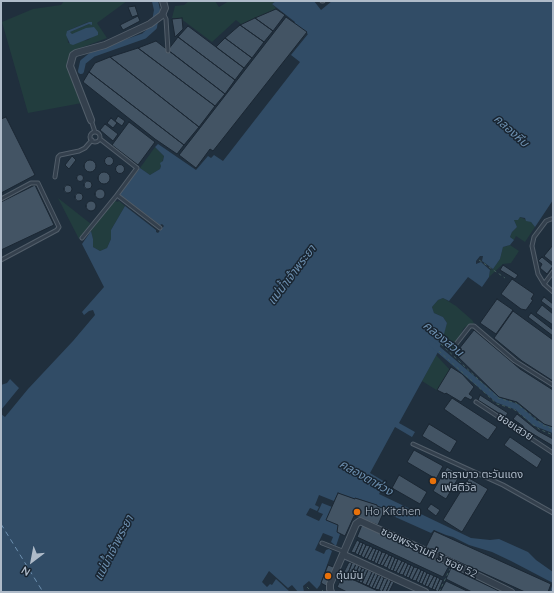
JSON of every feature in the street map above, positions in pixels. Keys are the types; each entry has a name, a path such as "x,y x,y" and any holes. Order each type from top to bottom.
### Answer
{"street":[{"path":"91,120 70,66 73,55 76,52 104,45 138,30 162,15 165,8 163,1"},
{"name":"ซอยพระรามที่ 3 ซอย 52","path":"344,554 356,524 360,521 511,592"},
{"path":"331,592 330,587 344,554 425,592"}],"lane":[{"path":"163,13 166,19 168,51"},
{"path":"82,238 137,168 100,138 99,134 95,132 91,120"},
{"path":"55,177 58,157 60,155 79,151 85,148 92,140 91,136 95,132"},
{"path":"92,140 96,142 100,138"},
{"path":"1,199 31,183 38,183 59,226 57,230 1,260"},
{"path":"117,195 160,228"},
{"path":"553,219 546,221 534,237 532,246 538,274 544,284 553,292"},
{"path":"544,284 553,272"},
{"path":"456,344 470,326 474,326 515,361 553,385"},
{"name":"ซอยเสวย","path":"476,402 553,453"},
{"path":"413,444 504,485 553,514"},
{"path":"322,543 344,554"}],"path":[{"path":"479,260 505,278"},
{"path":"441,344 498,398 516,403 543,425 553,429"},
{"path":"439,351 498,404 515,410 539,429 553,435"},
{"path":"439,592 452,563"},
{"path":"307,587 312,592"}],"green space":[{"path":"64,1 127,1 97,23 107,38 75,50 67,62 82,103 28,113 2,22 33,9 61,5","holes":["88,22 92,22 92,24 70,32 72,34 98,32 88,40 68,43 67,31"]},
{"path":"189,1 215,1 219,7 229,1 276,1 272,4 277,9 242,25 236,20 212,42 180,18 172,18 175,6 184,5"},
{"path":"155,147 164,156 160,169 150,175 140,168"},
{"path":"58,198 91,224 79,239"},
{"path":"114,200 117,202 119,201 125,206 111,230 111,239 107,248 100,251 93,247 91,231"},
{"path":"520,217 531,222 535,227 525,242 516,236 514,240 510,237 512,232 517,227 514,220"},
{"path":"510,245 519,251 511,263 503,264 489,277 490,270 493,269 500,259 503,247"},
{"path":"443,298 456,306 474,323 465,327 462,331 459,344 453,353 440,342 447,323 443,317 434,313 432,307 438,300"},
{"path":"436,355 451,371 438,391 422,381"}],"water":[{"path":"276,1 314,1 321,10 332,1 553,1 553,200 535,227 531,222 526,221 525,218 520,217 518,220 514,220 517,227 512,232 510,237 514,240 510,245 503,247 500,259 493,269 482,261 483,256 480,256 476,261 476,264 481,262 490,270 489,277 482,287 468,277 449,301 443,298 438,300 432,307 434,313 443,317 447,323 444,334 438,352 399,423 415,432 412,437 395,427 370,473 385,482 379,494 471,538 490,540 499,539 528,552 536,560 553,572 553,583 492,552 469,545 434,530 431,533 384,512 385,509 377,505 338,493 334,501 319,495 315,505 319,507 317,511 310,508 306,515 319,521 323,514 318,512 322,503 332,507 338,525 337,532 340,534 336,546 331,542 333,537 323,533 315,550 324,554 326,550 329,549 332,551 320,585 317,589 309,581 303,586 304,592 298,592 292,585 288,588 269,571 262,582 267,587 270,584 272,585 276,579 290,592 1,592 1,414 5,417 28,389 95,315 93,310 84,315 82,312 104,287 82,244 91,231 93,247 100,251 107,248 111,239 111,230 125,206 156,230 156,232 158,233 164,226 162,224 160,225 119,194 140,168 150,175 160,169 160,163 163,161 164,156 155,147 158,144 196,170 208,156 211,158 214,155 223,161 300,62 291,55 308,34 294,24 295,22 272,4"},
{"path":"92,22 92,25 89,24 70,32 72,34 86,28 94,27 98,32 98,35 73,45 70,44 66,35 67,31"},
{"path":"10,379 19,388 1,410 1,385 7,383"},
{"path":"553,583 553,592 550,592"}],"building":[{"path":"135,6 138,15 132,17 128,7"},
{"path":"276,9 285,15 273,31 255,18"},
{"path":"138,16 140,21 123,30 120,25"},
{"path":"286,17 307,32 213,151 210,149 196,168 179,155"},
{"path":"182,18 183,29 175,37 172,19"},
{"path":"255,18 273,31 264,42 240,25"},
{"path":"240,25 264,42 252,58 225,38"},
{"path":"188,26 244,68 235,80 178,37"},
{"path":"178,37 235,80 225,94 168,50"},
{"path":"225,38 252,58 244,68 216,47"},
{"path":"156,41 225,94 215,106 138,48"},
{"path":"138,48 215,106 199,127 110,57"},
{"path":"110,57 199,127 184,145 89,72 95,63"},
{"path":"89,72 184,145 177,154 155,139 83,82"},
{"path":"118,116 125,121 122,126 115,121"},
{"path":"6,117 35,175 1,193 1,119"},
{"path":"111,118 117,123 113,128 107,123"},
{"path":"129,122 155,142 138,165 112,145"},
{"path":"105,124 118,134 113,141 100,130"},
{"path":"72,156 76,160 69,169 65,165"},
{"path":"107,157 111,157 113,161 111,165 107,165 105,163 105,159"},
{"path":"90,160 94,162 96,166 94,170 90,172 86,170 84,166 86,162"},
{"path":"118,165 122,165 124,169 122,173 118,173 116,171 116,167"},
{"path":"104,172 108,174 110,178 108,182 104,184 100,182 98,178 100,174"},
{"path":"80,174 83,175 83,181 80,182 77,181 76,178 77,175"},
{"path":"86,181 90,181 92,185 90,189 86,189 84,187 84,183"},
{"path":"35,185 54,225 1,250 1,202"},
{"path":"66,185 70,185 72,189 70,193 66,193 64,191 64,187"},
{"path":"98,189 102,189 104,190 104,198 98,199 95,196 95,192"},
{"path":"77,193 81,193 83,197 81,201 77,201 75,199 75,195"},
{"path":"89,201 93,201 95,202 95,210 89,211 86,208 86,204"},
{"path":"553,245 553,263 544,256"},
{"path":"542,257 553,266 547,274 540,268 542,264 538,261"},
{"path":"503,265 518,275 515,279 500,270"},
{"path":"512,279 534,294 531,299 533,300 526,310 521,309 501,294"},
{"path":"544,297 553,304 553,310 541,301"},
{"path":"497,299 513,310 496,334 480,323"},
{"path":"542,305 553,314 553,325 536,313"},
{"path":"513,311 553,340 553,381 522,361 494,338"},
{"path":"531,313 553,330 553,336 528,317"},
{"path":"474,330 520,369 553,390 553,427 544,424 517,402 499,397 455,354"},
{"path":"451,367 462,374 474,387 469,394 473,397 471,400 465,397 461,402 446,393 445,394 437,390"},
{"path":"480,395 508,413 505,417 478,400"},
{"path":"452,398 497,427 488,440 444,409"},
{"path":"517,414 538,431 553,439 553,446 523,428 523,426 513,419"},
{"path":"429,424 457,441 450,453 422,436"},
{"path":"510,437 542,459 537,468 504,445"},
{"path":"414,450 443,466 436,479 407,462"},
{"path":"447,467 460,475 446,499 433,491"},
{"path":"399,475 427,492 420,504 392,488"},
{"path":"469,478 488,489 462,532 443,520"},
{"name":"Ho Kitchen","path":"338,493 377,505 385,509 378,525 354,516 345,536 337,532 338,525 326,520"},
{"path":"431,504 440,510 436,516 427,509"},
{"path":"362,525 449,566 443,577 357,537"},
{"path":"434,531 551,584 548,592 525,592 426,547"},
{"path":"357,540 360,542 355,553 351,552"},
{"path":"360,542 363,543 358,555 355,553"},
{"path":"363,543 366,545 361,556 358,555"},
{"path":"366,545 370,546 364,558 361,556"},
{"path":"370,546 373,548 367,559 364,558"},
{"path":"373,548 376,549 371,561 367,559"},
{"path":"376,549 379,550 374,562 371,561"},
{"path":"379,550 382,552 377,564 374,562"},
{"path":"382,552 386,553 380,565 377,564"},
{"path":"386,553 389,555 383,566 380,565"},
{"path":"389,555 392,556 387,568 383,566"},
{"path":"392,556 395,558 390,570 387,568"},
{"path":"395,558 398,559 393,571 390,570"},
{"path":"398,559 402,561 396,572 393,571"},
{"path":"402,561 405,562 399,574 396,572"},
{"path":"349,562 352,563 347,576 343,574"},
{"path":"405,562 408,564 403,575 399,574"},
{"path":"352,563 356,564 350,577 347,576"},
{"path":"356,564 359,566 353,579 350,577"},
{"path":"408,564 411,565 406,577 403,575"},
{"name":"ตุ๋นมัน","path":"328,565 336,568 328,587 321,583"},
{"path":"411,565 414,567 409,578 406,577"},
{"path":"359,566 362,568 356,580 353,579"},
{"path":"414,567 418,568 412,580 409,578"},
{"path":"362,568 365,569 359,582 356,580"},
{"path":"418,568 421,570 416,581 412,580"},
{"path":"451,568 501,592 472,592 446,579"},
{"path":"365,569 368,570 362,583 359,582"},
{"path":"368,570 372,572 366,585 362,583"},
{"path":"421,570 424,571 419,583 416,581"},
{"path":"424,571 427,573 422,584 419,583"},
{"path":"372,572 375,573 369,586 366,585"},
{"path":"375,573 378,575 372,588 369,586"},
{"path":"427,573 430,574 425,586 422,584"},
{"path":"430,574 434,576 428,587 425,586"},
{"path":"343,575 380,592 347,592 337,587"},
{"path":"378,575 381,576 375,589 372,588"},
{"path":"381,576 384,578 379,590 375,589"},
{"path":"434,576 437,577 432,589 428,587"},
{"path":"437,577 440,579 435,590 432,589"},
{"path":"384,578 388,579 382,592 379,590"},
{"path":"388,579 391,581 386,592 382,592"},
{"path":"440,579 443,580 438,592 435,590"},
{"path":"391,581 394,582 389,592 386,592"},
{"path":"446,581 469,592 440,592"}],"waterway":[{"path":"81,71 83,62 93,54 144,36 154,27 157,10 155,1"},
{"name":"คลองสวน","path":"432,344 498,400 517,407 535,423 553,430"}],"ferry route":[{"path":"1,524 43,592"}],"place":[{"name":"คาราบาว ตะวันแดง เฟสติวัล","path":"433,481"},
{"name":"Ho Kitchen","path":"357,512"},
{"name":"ตุ๋นมัน","path":"328,576"}],"water label":[{"name":"คลองหีบ","path":"511,131"},
{"name":"แม่น้ำเจ้าพระยา","path":"292,275"},
{"name":"คลองตาห่วง","path":"366,478"},
{"name":"แม่น้ำเจ้าพระยา","path":"114,548"}]}
